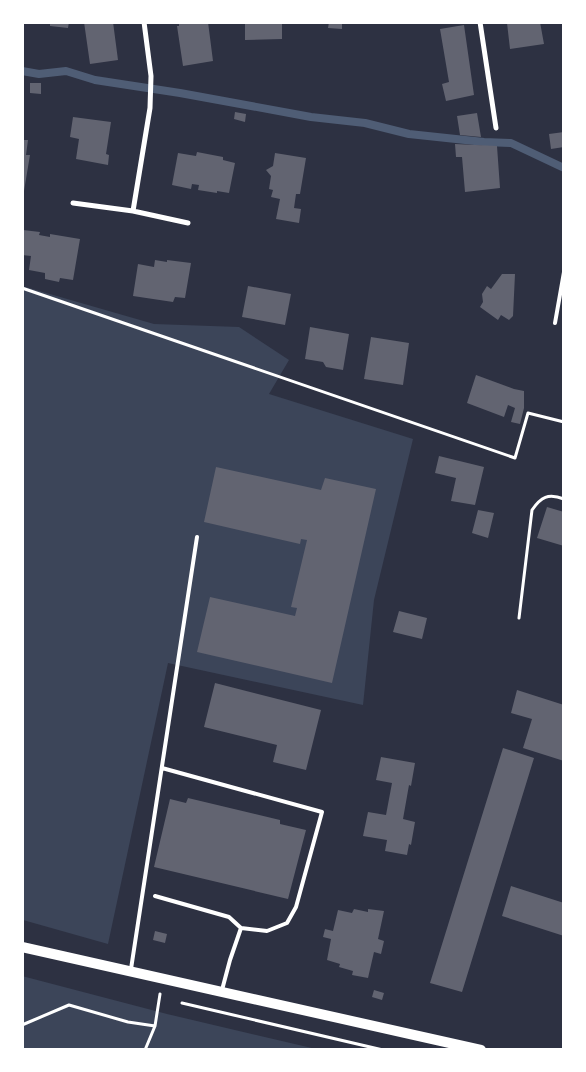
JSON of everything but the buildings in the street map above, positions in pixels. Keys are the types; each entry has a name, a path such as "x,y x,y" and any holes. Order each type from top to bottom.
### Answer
{"main road":[{"path":"22,947 481,1050"}],"street":[{"path":"132,211 150,108 151,76 144,22"},
{"path":"480,22 496,128"},
{"path":"72,203 132,211 188,223"}],"lane":[{"path":"554,323 564,272"},
{"path":"130,971 197,536"},
{"path":"155,896 229,917 241,928 267,931 287,923 296,907 322,812 162,768"},
{"path":"222,993 230,960 241,928"}],"path":[{"path":"22,288 514,458 528,413 564,422"},
{"path":"519,618 532,510 539,500 553,495 564,498"},
{"path":"145,1050 155,1026 160,994"},
{"path":"22,1025 69,1005 128,1022 155,1026"}],"shaded area":[{"path":"22,286 154,324 239,327 289,360 269,394 413,439 374,600 363,705 168,663 108,944 23,920"},
{"path":"22,976 167,1014 316,1049 23,1049"}],"waterway":[{"path":"22,71 39,74 66,71 95,80 180,93 311,117 365,123 409,134 511,143 564,168"}]}
